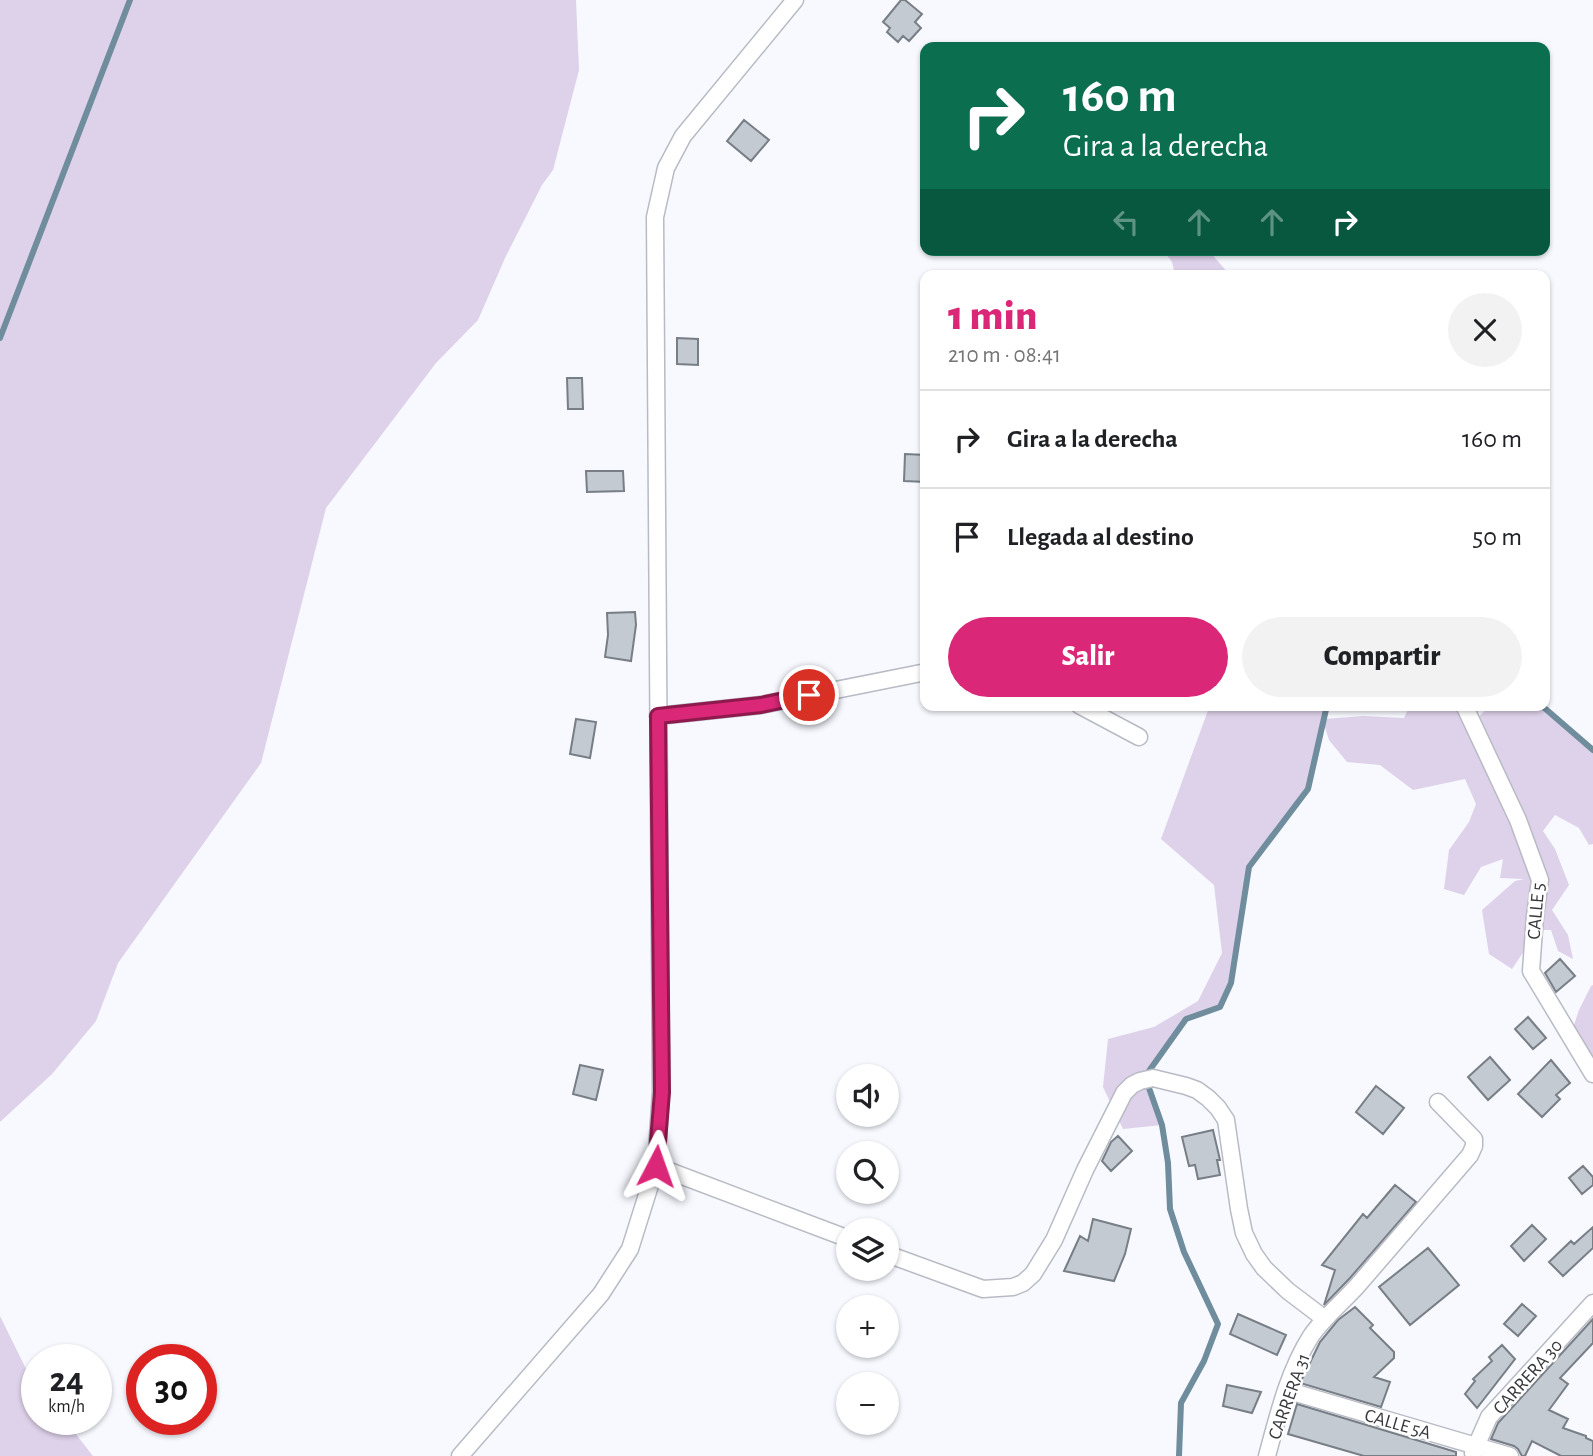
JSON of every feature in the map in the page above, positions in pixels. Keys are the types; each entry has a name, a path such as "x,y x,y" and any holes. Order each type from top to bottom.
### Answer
{"street":[{"path":"460,1456 601,1294 630,1249 656,1166 662,1092 655,216 666,168 683,135 795,0"},
{"path":"658,716 761,705 920,672"},
{"path":"1090,711 1139,737"},
{"name":"CALLE 5","path":"1467,711 1518,820 1540,880 1531,971 1593,1073"},
{"path":"899,1258 983,1289 1013,1287 1023,1283 1033,1274 1054,1240 1085,1170 1124,1093 1140,1080 1153,1078 1197,1090 1218,1108 1226,1120 1244,1233 1254,1254 1264,1268 1288,1291 1325,1319"},
{"name":"CARRERA 31","path":"1267,1456 1286,1390 1311,1336 1470,1155 1474,1139 1438,1102"},
{"path":"656,1166 836,1234"},
{"name":"CARRERA 30","path":"1474,1451 1489,1416 1593,1303"},
{"name":"CALLE 5A","path":"1286,1390 1474,1451 1510,1456"}],"shaded area":[{"path":"0,0 576,0 579,70 553,170 542,185 505,258 478,320 436,363 326,508 261,763 118,963 96,1021 52,1074 0,1122"},
{"path":"1168,256 1213,256 1226,270 1174,270"},
{"path":"1208,711 1326,711 1324,719 1363,716 1404,718 1407,711 1458,711 1472,723 1485,711 1548,711 1593,750 1593,844 1589,845 1579,828 1555,815 1543,831 1555,849 1569,885 1552,910 1568,935 1573,959 1558,951 1551,930 1534,930 1512,969 1489,954 1482,910 1515,881 1524,879 1500,878 1503,859 1481,867 1464,895 1444,889 1449,850 1469,822 1476,804 1465,779 1413,790 1380,765 1347,762 1329,740 1323,721 1308,789 1249,867 1231,983 1220,1007 1186,1019 1149,1070 1149,1088 1162,1125 1123,1129 1103,1087 1108,1039 1154,1027 1198,1001 1222,953 1214,885 1161,839"},
{"path":"1593,985 1593,1066 1572,1031 1579,1010"},
{"path":"0,1316 21,1359 21,1435 77,1435 93,1456 0,1456"}],"building":[{"path":"901,0 905,0 922,14 915,22 921,28 909,41 903,36 898,42 887,32 890,28 883,22"},
{"path":"744,120 769,140 751,161 727,141"},
{"path":"677,338 698,339 698,365 677,364"},
{"path":"567,378 582,378 583,409 568,409"},
{"path":"905,454 920,455 920,482 904,481"},
{"path":"586,471 623,471 624,491 587,492"},
{"path":"635,612 631,661 605,657 607,613"},
{"path":"576,719 596,722 590,758 570,754"},
{"path":"1560,959 1575,976 1556,992 1545,973"},
{"path":"1528,1017 1546,1038 1533,1049 1515,1029"},
{"path":"1490,1057 1510,1080 1488,1100 1468,1077"},
{"path":"1551,1060 1570,1083 1556,1095 1560,1099 1542,1117 1518,1094"},
{"path":"580,1065 603,1070 596,1100 573,1094"},
{"path":"1376,1086 1404,1108 1383,1134 1356,1112"},
{"path":"1213,1130 1220,1160 1217,1160 1220,1175 1198,1179 1195,1165 1189,1166 1182,1137"},
{"path":"1118,1136 1132,1151 1111,1171 1102,1161 1111,1142"},
{"path":"1583,1166 1593,1177 1593,1185 1582,1194 1569,1178"},
{"path":"1395,1185 1416,1202 1324,1305 1335,1270 1322,1265 1363,1214 1367,1218"},
{"path":"1093,1219 1131,1229 1114,1281 1064,1271 1080,1236 1088,1241"},
{"path":"1532,1225 1546,1239 1524,1261 1511,1246"},
{"path":"1593,1227 1593,1248 1563,1276 1549,1262 1571,1241 1574,1244"},
{"path":"1428,1248 1459,1285 1410,1325 1379,1287"},
{"path":"1522,1304 1536,1316 1518,1336 1504,1324"},
{"path":"1355,1307 1373,1325 1370,1328 1394,1352 1394,1358 1374,1377 1390,1382 1381,1407 1300,1383 1320,1342 1338,1320"},
{"path":"1238,1314 1286,1335 1277,1355 1230,1334"},
{"path":"1593,1319 1593,1343 1560,1378 1568,1384 1549,1410 1568,1419 1563,1428 1593,1441 1593,1456 1561,1456 1532,1441 1525,1456 1522,1456 1514,1446 1491,1439 1498,1423"},
{"path":"1502,1345 1515,1359 1477,1408 1465,1394 1475,1381 1473,1379 1492,1361 1489,1357"},
{"path":"1227,1385 1261,1392 1252,1413 1223,1406"},
{"path":"1297,1404 1456,1452 1456,1456 1364,1456 1288,1434"}],"waterway":[{"path":"0,338 130,0"},
{"path":"1149,1071 1186,1019 1220,1007 1231,983 1249,867 1308,789 1326,711"},
{"path":"1548,711 1593,750"},
{"path":"1149,1088 1162,1125 1168,1163 1170,1209 1184,1252 1218,1324 1204,1361 1181,1403 1179,1456"}],"route":[{"path":"656,1166 662,1092 658,716 761,705 809,695"}]}
